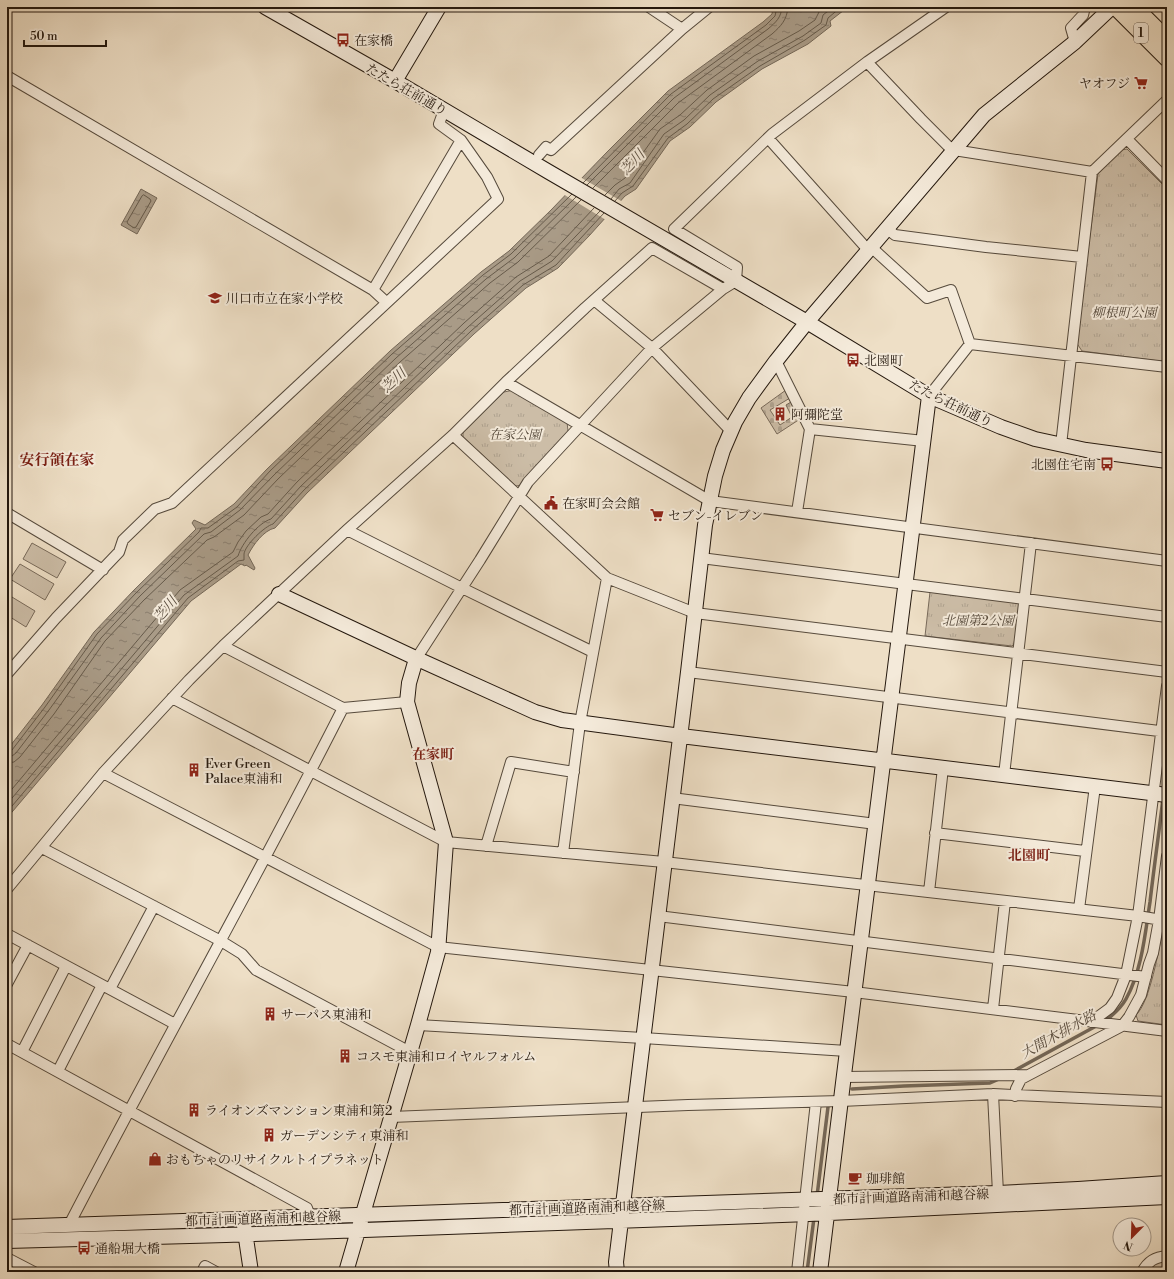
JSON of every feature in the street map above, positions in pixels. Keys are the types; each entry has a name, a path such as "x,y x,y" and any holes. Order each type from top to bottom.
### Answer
{"main road":[{"name":"1","path":"1115,7 1167,59"},
{"name":"1","path":"1134,7 1167,39"}],"street":[{"name":"たたら荘前通り","path":"265,7 395,81 807,322 929,396 1001,427 1035,438 1102,453 1167,461"},
{"path":"395,81 439,7"},
{"path":"649,7 682,29"},
{"path":"539,154 546,147 551,150 682,29 709,7"},
{"path":"346,1272 438,952 446,842 407,702 409,683 416,658 462,588 528,482 652,348 723,289 736,281 737,267 674,229 768,138 867,62 946,7"},
{"path":"1075,42 1071,28 1083,15 1085,7"},
{"path":"616,1272 634,1108 705,525 721,457 731,431 749,398 807,322 984,115 1075,42 1112,7"},
{"path":"867,62 921,119 954,150 1092,172"},
{"path":"7,76 373,290 386,302"},
{"path":"1061,445 1092,172 1167,100"},
{"path":"7,674 56,618 119,552 123,540 155,510 172,503 498,199 486,177 460,140 439,124 444,110"},
{"path":"768,138 869,249 927,298 951,290 970,344"},
{"path":"1127,139 1167,180"},
{"path":"373,290 460,140"},
{"path":"887,229 895,235 986,247 1082,257"},
{"path":"7,889 103,773 172,698 223,646 347,530 452,435 506,382 594,300 652,248 723,289"},
{"path":"594,300 652,348 731,431"},
{"path":"970,344 1167,367"},
{"path":"797,1272 816,1206 847,1051 929,396 970,344"},
{"path":"776,361 810,429 797,512"},
{"path":"506,382 710,501 1167,561"},
{"path":"810,429 924,441"},
{"path":"452,435 520,496 607,578 695,613 1167,672"},
{"path":"7,513 103,570"},
{"path":"347,530 593,652"},
{"path":"1004,775 1031,543"},
{"path":"701,558 1167,617"},
{"path":"563,853 580,723 607,578"},
{"path":"279,594 535,712 562,720 680,736 1160,794"},
{"path":"223,646 343,708 407,702"},
{"path":"688,672 1164,731"},
{"path":"1094,1022 1110,1008 1128,976 1140,916 1160,794 1167,686"},
{"path":"172,698 446,842 664,862 1005,900 1140,916 1160,920"},
{"path":"69,1225 175,1024 221,941 343,708"},
{"path":"486,846 511,762 574,772"},
{"path":"929,892 943,768"},
{"path":"103,773 438,948 854,992 1167,1031"},
{"path":"1079,909 1095,786"},
{"path":"672,798 876,824"},
{"path":"935,833 1086,851"},
{"path":"42,848 221,941 242,954 256,970 410,1052"},
{"path":"1015,1096 1016,1089 1021,1079 1122,1026 1129,1018 1141,995 1143,977 1153,953 1160,920 1167,859"},
{"path":"993,1009 1005,900"},
{"path":"58,1071 154,906"},
{"path":"658,916 1143,977"},
{"path":"7,934 175,1024"},
{"path":"7,984 28,945"},
{"path":"22,1052 66,966"},
{"path":"418,1025 847,1051"},
{"path":"7,1044 307,1208 310,1216"},
{"path":"391,1117 819,1102 840,1092 995,1075 1028,1075"},
{"path":"840,1092 993,1094 1167,1102"},
{"path":"993,1094 998,1193"},
{"path":"819,1102 816,1206 820,1272"},
{"name":"都市計画道路南浦和越谷線","path":"7,1241 621,1220 998,1193 1078,1190 1167,1183"},
{"name":"都市計画道路南浦和越谷線","path":"7,1227 623,1206 816,1206 1167,1197"},
{"path":"243,1219 251,1272"},
{"path":"1142,1272 1146,1265 1157,1257 1167,1256"},
{"path":"7,1258 34,1272"},
{"path":"202,1272 205,1266 216,1272"}],"green space":[{"name":"柳根町公園","path":"1127,149 1167,189 1167,362 1082,351 1076,342 1098,174 1121,150"},
{"name":"在家公園","path":"514,390 567,422 568,431 522,485 516,486 463,437 463,430 504,392"},
{"path":"786,390 790,398 770,410 780,425 792,417 786,405 791,402 800,419 777,434 761,408"},
{"path":"32,543 66,562 57,578 23,559"},
{"path":"20,564 54,584 45,600 10,579"},
{"name":"北園第2公園","path":"930,592 1016,602 1020,605 1014,644 1012,646 925,636"},
{"path":"7,594 35,611 26,627 7,615"},
{"path":"1167,926 1167,1025 1138,1021 1136,1015 1146,999 1163,928"},
{"path":"344,1222 344,1224 274,1227 275,1224"},
{"path":"1162,1261 1167,1262 1167,1272 1149,1272 1152,1265"}],"water":[{"name":"芝川","path":"773,7 848,7 830,21 831,26 808,44 762,69 716,102 690,127 670,141 636,189 625,196 558,268 526,288 474,334 307,493 275,528 271,529 259,538 248,555 255,568 254,570 241,564 191,601 7,818 7,750 42,705 94,632 196,529 192,523 194,520 205,525 234,504 267,469 390,351 481,272 509,251 668,91 763,22 772,14"},
{"path":"141,189 157,198 137,234 121,225"}],"pier":[{"path":"580,177 623,202 606,220 563,194"}],"waterway":[{"name":"大間木排水路","path":"1163,792 1167,762"},
{"name":"大間木排水路","path":"1105,1021 1122,1005 1136,976 1150,902 1163,798"},
{"name":"大間木排水路","path":"1012,1072 1098,1025"},
{"name":"大間木排水路","path":"852,1089 990,1083 999,1079"},
{"name":"大間木排水路","path":"817,1196 828,1107"},
{"name":"大間木排水路","path":"807,1272 814,1218"}],"place":[{"name":"在家橋","path":"343,40"},
{"name":"ヤオフジ","path":"1141,83"},
{"name":"川口市立在家小学校","path":"215,298"},
{"name":"北園町","path":"853,360"},
{"name":"阿彌陀堂","path":"780,414"},
{"name":"北園住宅南","path":"1107,464"},
{"name":"在家町会会館","path":"551,503"},
{"name":"セブン-イレブン","path":"657,515"},
{"name":"Ever Green Palace東浦和","path":"194,770"},
{"name":"サーパス東浦和","path":"270,1014"},
{"name":"コスモ東浦和ロイヤルフォルム","path":"345,1056"},
{"name":"ライオンズマンション東浦和第2","path":"194,1110"},
{"name":"ガーデンシティ東浦和","path":"269,1135"},
{"name":"おもちゃのリサイクルトイプラネット","path":"155,1159"},
{"name":"珈琲館","path":"855,1178"},
{"name":"通船堀大橋","path":"84,1248"}],"district":[{"name":"安行領在家","path":"57,460"},
{"name":"在家町","path":"433,754"},
{"name":"北園町","path":"1029,855"}]}
